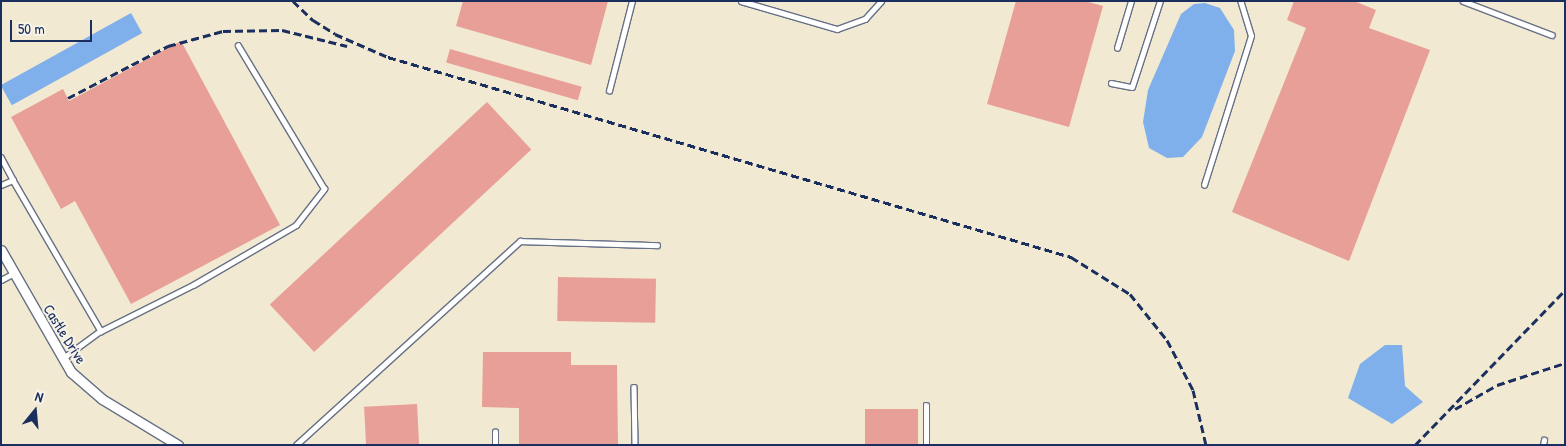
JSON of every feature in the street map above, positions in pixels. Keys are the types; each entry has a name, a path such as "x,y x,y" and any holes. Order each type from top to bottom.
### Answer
{"street":[{"name":"Castle Drive","path":"1,250 63,359 102,399 178,445"}],"lane":[{"path":"609,91 632,1"},
{"path":"741,1 837,29 865,19 881,1"},
{"path":"1117,48 1131,1"},
{"path":"1111,83 1132,87 1160,1"},
{"path":"1204,184 1251,36 1240,1"},
{"path":"1464,1 1552,35"},
{"path":"63,359 101,331 193,285 296,225 324,189 238,46"},
{"path":"1,157 12,180 101,331"},
{"path":"1,185 12,180"},
{"path":"296,445 520,241 657,245"},
{"path":"1,280 14,273"},
{"path":"634,388 635,445"},
{"path":"926,405 926,445"},
{"path":"495,445 496,432"}],"water":[{"path":"1205,3 1220,8 1234,30 1235,51 1202,137 1183,157 1167,158 1149,148 1143,122 1148,90 1181,14 1194,4"},
{"path":"131,13 142,33 12,105 1,85"},
{"path":"1385,345 1402,345 1405,386 1423,402 1392,424 1348,398 1360,364"}],"building":[{"path":"463,1 608,1 591,65 456,26"},
{"path":"1016,1 1085,1 1103,6 1069,127 987,104"},
{"path":"1294,1 1354,1 1376,10 1369,28 1430,50 1349,261 1232,212 1306,28 1287,20"},
{"path":"181,41 280,225 131,304 75,201 61,209 11,117 63,89 69,101"},
{"path":"450,49 582,87 578,100 446,62"},
{"path":"487,102 531,150 314,352 270,305"},
{"path":"558,277 656,279 655,323 557,321"},
{"path":"483,352 571,352 571,365 617,365 618,445 519,445 519,408 482,407"},
{"path":"417,404 419,445 366,445 364,407"},
{"path":"865,409 918,409 918,445 865,445"}],"railway":[{"path":"293,1 313,20 335,34 388,57 1071,257 1130,294 1167,340 1193,390 1206,445"},
{"path":"68,98 168,46 223,31 282,30 347,46"},
{"path":"1415,445 1565,290"},
{"path":"1455,409 1497,385 1565,363"}]}
